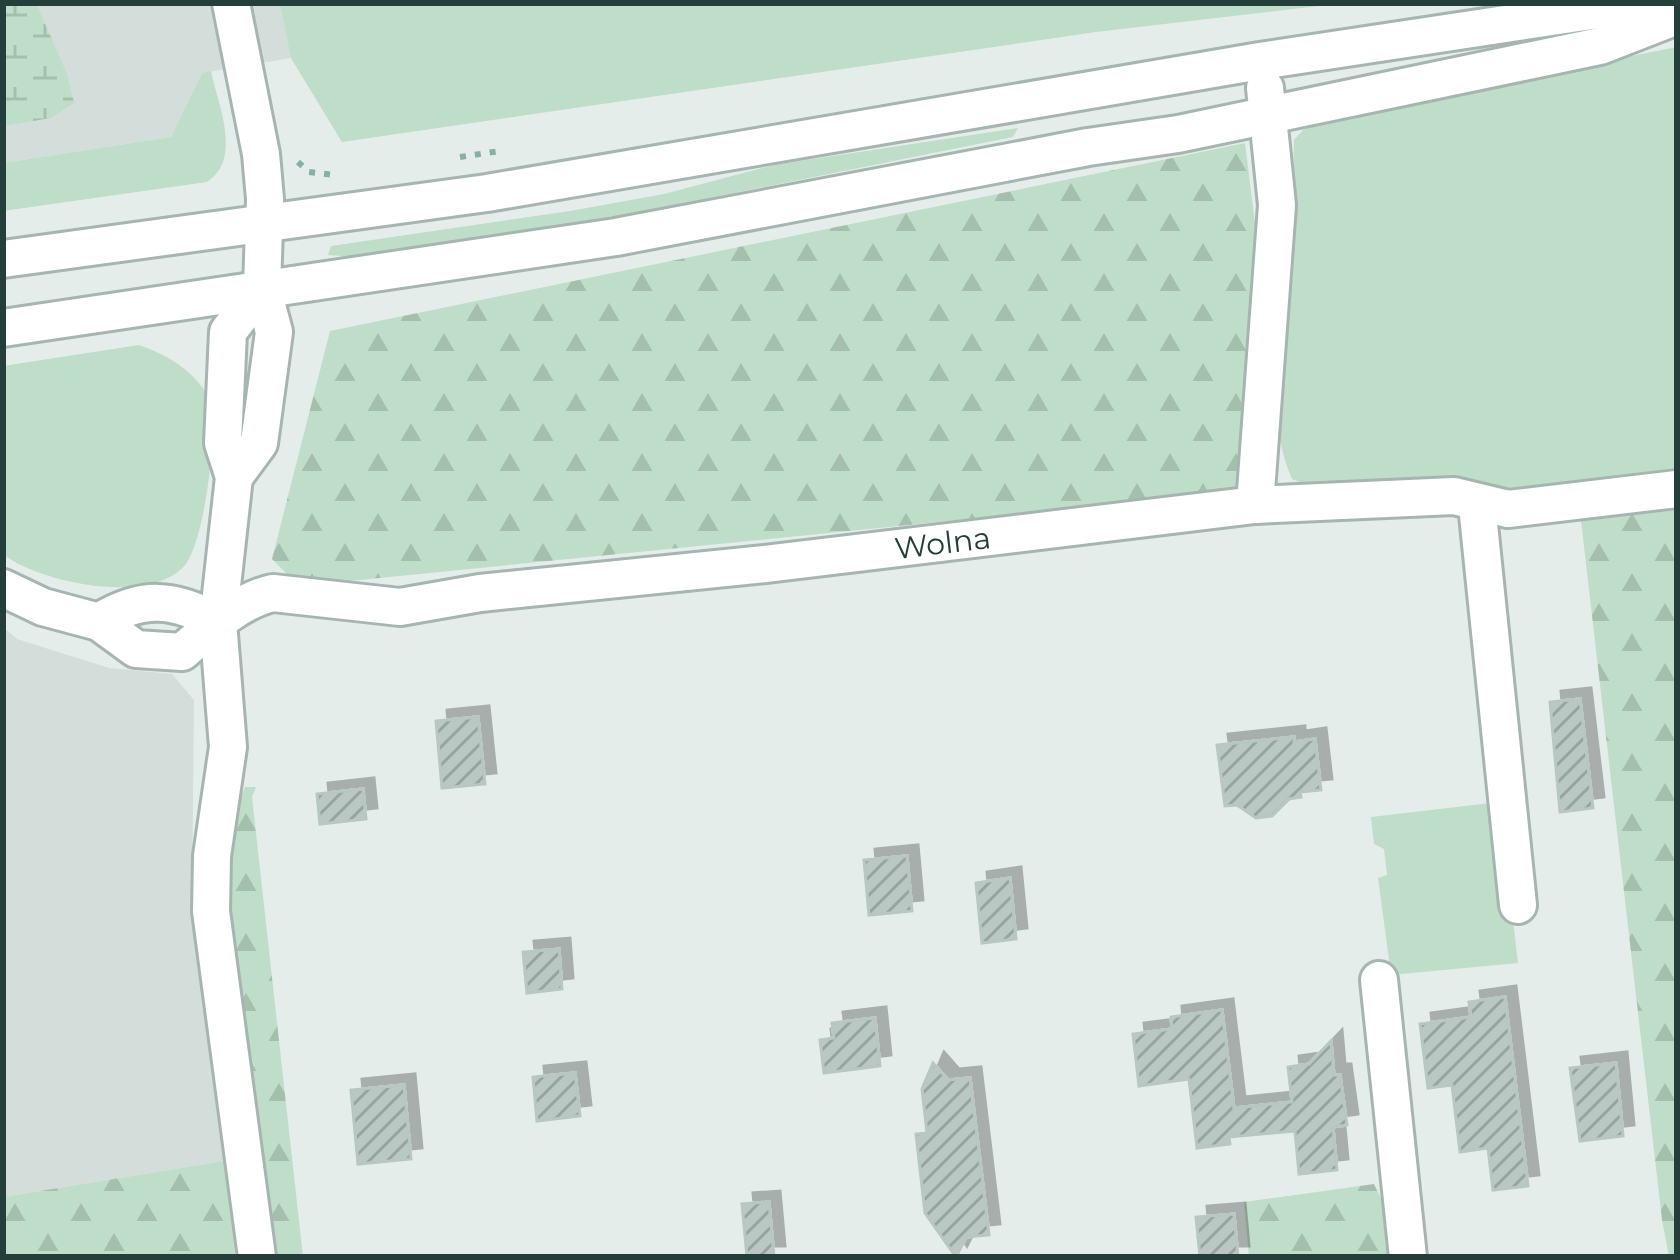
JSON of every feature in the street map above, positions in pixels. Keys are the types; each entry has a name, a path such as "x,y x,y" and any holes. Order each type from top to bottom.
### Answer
{"street":[{"path":"231,3 261,154 262,287 274,332 259,443 234,477 218,622 228,747 212,856 211,910 257,1257"},
{"path":"3,259 487,193 1260,61 1491,14 1598,10 1671,17"},
{"path":"1491,14 1498,66"},
{"path":"3,328 616,237 1178,134 1600,46 1671,17"},
{"path":"1255,505 1277,205 1260,61"},
{"name":"Wolna","path":"3,587 43,607 99,622 136,649 182,652 218,622 273,593 372,606 422,605 460,595 1255,505 1454,496 1508,509 1677,489"},
{"path":"1477,505 1518,905"},
{"path":"1379,980 1408,1257"}],"shaded area":[{"path":"3,3 1089,3 342,142 291,58 202,73 171,137 3,163"},
{"path":"3,627 17,639 109,668 172,674 194,700 192,903 236,1159 3,1197"}],"green space":[{"path":"3,3 36,3 67,74 74,103 51,118 3,126"},
{"path":"280,3 1344,3 1096,32 342,142 291,58"},
{"path":"1677,47 1677,478 1560,496 1502,489 1313,488 1292,479 1283,452 1277,393 1291,242 1294,140 1303,130 1348,112"},
{"path":"211,71 226,146 218,172 207,182 3,211 3,163 171,137 202,73"},
{"path":"1018,128 1013,137 635,213 357,257 328,255 331,246 570,211 664,194 773,165"},
{"path":"1245,143 1258,247 1238,492 299,586 272,559 330,331"},
{"path":"139,345 186,370 206,393 210,407 209,480 199,532 185,565 147,585 95,586 42,574 3,554 3,366"},
{"path":"1673,502 1677,542 1677,1257 1669,1257 1580,512"},
{"path":"245,787 256,787 252,797 303,1257 271,1257 234,1002 225,891 234,820"},
{"path":"1499,802 1518,963 1391,975 1378,878 1387,875 1384,849 1374,844 1371,817"},
{"path":"236,1159 247,1257 3,1257 3,1197"},
{"path":"1374,1184 1391,1219 1396,1257 1249,1257 1244,1202"}],"building":[{"path":"1580,699 1593,808 1560,812 1550,702"},
{"path":"478,717 485,784 442,788 436,721"},
{"path":"1294,737 1294,742 1315,739 1321,790 1300,792 1301,797 1289,799 1272,816 1256,818 1237,805 1225,806 1217,745"},
{"path":"363,789 366,819 320,824 317,794"},
{"path":"907,856 912,911 869,915 864,860"},
{"path":"1010,878 1016,939 982,943 976,883"},
{"path":"559,949 562,989 527,993 523,952"},
{"path":"1505,997 1528,1186 1493,1190 1488,1148 1460,1152 1452,1085 1428,1088 1420,1024 1471,1017 1469,1002"},
{"path":"1222,1010 1234,1108 1292,1102 1288,1067 1309,1064 1331,1041 1347,1125 1333,1127 1337,1170 1299,1174 1295,1131 1229,1137 1230,1144 1197,1148 1189,1079 1139,1086 1133,1034 1172,1029 1171,1017"},
{"path":"875,1018 880,1066 824,1073 820,1040 834,1038 832,1023"},
{"path":"933,1063 948,1080 970,1078 989,1235 966,1237 956,1257 925,1213 916,1134 927,1133 922,1089"},
{"path":"1616,1063 1623,1136 1580,1141 1570,1068"},
{"path":"575,1073 580,1116 537,1121 533,1077"},
{"path":"404,1085 411,1159 358,1164 351,1090"},
{"path":"769,1202 774,1257 747,1257 742,1204"},
{"path":"1234,1214 1238,1257 1200,1257 1196,1217"}]}
